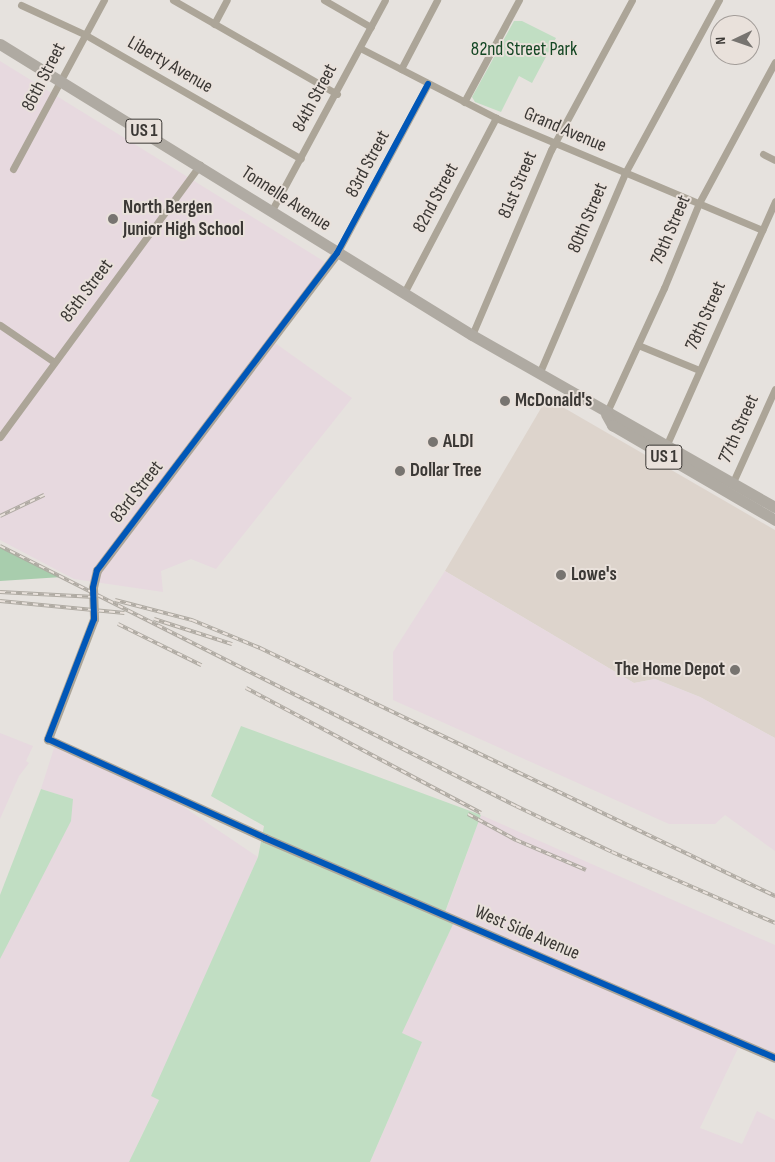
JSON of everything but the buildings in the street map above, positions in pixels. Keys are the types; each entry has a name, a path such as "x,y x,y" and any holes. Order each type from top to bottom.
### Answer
{"main road":[{"name":"Tonnelle Avenue","path":"0,44 200,165 337,253 472,335 606,414 620,417 775,507"},
{"name":"Tonnelle Avenue","path":"606,414 612,426 775,520"}],"street":[{"name":"86th Street","path":"13,169 59,79 104,0"},
{"path":"174,0 337,94"},
{"path":"214,24 227,0"},
{"path":"324,0 371,27"},
{"name":"84th Street","path":"272,210 337,94 386,0"},
{"path":"401,69 437,0"},
{"path":"464,102 519,0"},
{"name":"81st Street","path":"472,335 554,143 632,0"},
{"name":"80th Street","path":"538,374 625,173 719,0"},
{"name":"Liberty Avenue","path":"21,5 84,34 301,159"},
{"name":"Grand Avenue","path":"360,48 496,118 762,230"},
{"name":"79th Street","path":"606,414 699,203 775,62"},
{"name":"83rd Street","path":"265,838 48,739 94,619 93,588 98,570 337,253 428,84"},
{"name":"82nd Street","path":"404,293 496,118"},
{"path":"763,154 775,160"},
{"name":"85th Street","path":"0,437 200,165"},
{"name":"78th Street","path":"667,444 775,201"},
{"path":"0,325 54,362"},
{"path":"638,345 699,370"},
{"name":"77th Street","path":"733,482 775,388"},
{"name":"West Side Avenue","path":"265,838 775,1058"}],"shaded area":[{"path":"0,61 325,262 271,340 352,398 216,569 191,559 161,571 163,592 74,579 0,540"},
{"path":"547,398 775,530 775,738 700,697 655,679 634,683 445,571"},
{"path":"445,571 634,683 655,679 700,697 775,738 775,851 725,815 715,824 669,824 393,700 393,652"},
{"path":"0,733 33,746 26,761 29,763 19,776 0,819"},
{"path":"55,745 157,789 258,857 152,1096 159,1099 129,1162 0,1162 0,959 73,799 41,789"},
{"path":"481,815 775,945 775,1055 741,1042 700,1128 742,1144 757,1111 775,1120 775,1162 370,1162 422,1042 401,1033 456,918 445,913"}],"green space":[{"name":"82nd Street Park","path":"514,21 522,21 556,38 532,83 519,76 501,112 475,102 472,97"},
{"path":"0,545 62,577 0,581"},
{"path":"241,726 481,815 445,912 456,918 402,1033 422,1042 370,1162 129,1162 159,1100 151,1096 258,857 264,826 211,796"},
{"path":"41,789 73,799 71,821 0,959 0,895"}],"railway":[{"path":"0,516 44,495"},
{"path":"0,546 516,806 612,852 775,923"},
{"path":"0,592 95,597"},
{"path":"115,600 192,620 260,648 775,896"},
{"path":"0,601 124,613"},
{"path":"154,619 232,644"},
{"path":"118,624 201,665"},
{"path":"246,688 481,813"},
{"path":"468,814 516,840 586,870"}],"cycle path":[{"path":"428,84 337,253 97,570 93,588 94,619 48,739 265,838 775,1058"}],"place":[{"name":"North Bergen Junior High School","path":"113,219"},
{"name":"McDonald's","path":"505,401"},
{"name":"ALDI","path":"433,442"},
{"name":"Dollar Tree","path":"400,471"},
{"name":"Lowe's","path":"561,575"},
{"name":"The Home Depot","path":"735,670"}]}
